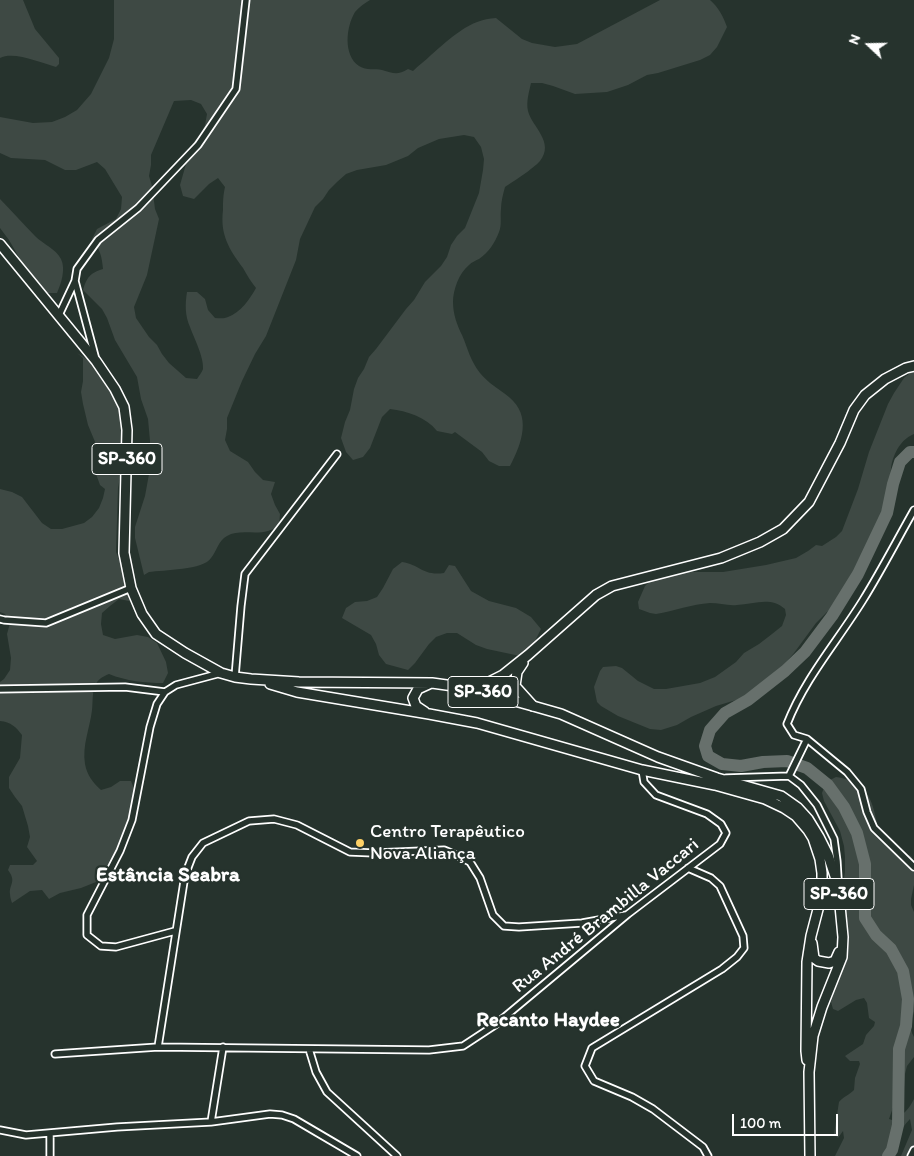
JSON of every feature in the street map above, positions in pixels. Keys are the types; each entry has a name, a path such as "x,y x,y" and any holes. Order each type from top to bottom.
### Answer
{"main road":[{"name":"SP-360","path":"0,244 96,361 115,389 124,407 127,430 124,553 131,588 142,614 156,634 221,673 235,677 299,682 432,683 468,688 533,706 561,714 658,757 717,778 782,796 798,808 808,819 828,855 838,885 843,936 842,957 822,1006 813,1036 809,1072 810,1156"},
{"path":"468,688 489,682 503,675 596,594 612,586 721,558 760,542 784,529 809,502 840,443 854,410 866,394 885,379 914,366"},
{"path":"528,655 517,672 515,686 533,706"},
{"name":"SP-360","path":"251,679 297,692 477,723 642,770 715,785 765,799 796,816 813,838 820,859 822,873 822,894 806,962 806,1050 809,1072"},
{"path":"429,714 416,706 413,698 418,689 432,683"},
{"path":"811,936 814,958 818,962 825,963 835,961 843,936"}],"street":[{"path":"58,315 75,281 77,269 98,240 138,208 198,145 236,90 246,0"},
{"path":"75,281 96,361"},
{"path":"235,677 245,574 337,454"},
{"path":"914,510 863,600 812,675 794,706 787,724 794,734 807,740 847,772 861,789 867,812 874,828 914,867"},
{"path":"0,619 46,623 131,588"},
{"path":"175,931 116,947 101,946 87,935 87,915 120,851 132,820 150,727 157,704 165,692 176,684 221,673"},
{"path":"0,689 125,687 165,692"},
{"path":"789,776 807,740"},
{"name":"Rua André Brambilla Vaccari","path":"55,1054 158,1046 429,1050 463,1046 496,1025 628,914 720,844 726,833 722,824 707,814 656,795 644,782 642,770"},
{"path":"717,778 789,776 801,786 817,805 834,839 838,861 838,885"},
{"path":"158,1046 185,875 192,857 203,842 250,821 274,819 297,825 350,852 374,853 444,850 470,862 480,878 493,916 504,926 519,927 582,923 628,914"},
{"path":"688,868 711,878 720,886 743,936 744,948 737,957 722,969 592,1048 585,1066 594,1081 632,1097 653,1109 702,1147 708,1156"},
{"path":"211,1122 223,1048"},
{"path":"309,1049 316,1072 327,1092 397,1156"},
{"path":"0,1130 26,1135 117,1127 211,1122 270,1114 282,1115 294,1120 357,1156"},
{"path":"50,1133 50,1156"},
{"path":"911,1156 914,1150"}],"shaded area":[{"path":"0,0 23,0 35,29 59,58 59,64 56,67 20,57 6,56 0,58"},
{"path":"114,0 370,0 355,12 352,18 348,33 350,55 362,68 401,73 408,69 413,71 460,31 486,19 496,18 522,39 532,43 555,47 577,44 660,0 710,0 720,12 727,27 717,47 710,55 700,60 647,75 628,85 607,92 575,94 542,83 531,83 527,108 544,141 544,154 533,168 505,187 501,204 500,227 497,236 485,254 462,272 455,287 453,302 457,323 471,359 486,380 509,397 521,413 523,430 510,466 499,466 489,461 482,452 455,432 452,434 437,431 422,418 390,409 382,417 370,448 363,457 353,460 346,452 341,438 350,410 354,389 369,357 414,300 425,282 441,266 447,257 451,245 465,228 479,193 484,159 481,147 474,137 464,135 439,139 418,148 408,156 386,165 346,174 315,207 300,239 296,260 266,336 242,381 227,418 225,440 230,451 248,462 263,480 275,482 271,494 280,514 279,526 263,532 237,533 227,536 211,558 200,565 183,569 149,572 144,575 135,538 135,527 145,496 149,474 150,441 148,419 141,399 137,377 115,340 102,309 83,290 90,276 103,269 100,253 92,239 97,229 116,219 121,209 122,197 105,169 97,162 76,170 65,170 45,160 11,158 0,153 0,117 33,123 52,122 77,110 91,94 109,58 114,39","holes":["191,100 201,104 207,114 205,125 201,135 193,143 188,153 180,185 183,196 194,199 218,178 225,187 222,219 224,234 234,254 256,288 241,309 226,318 215,318 208,310 205,299 197,292 187,292 187,319 203,364 203,370 197,379 186,378 169,363 136,318 134,307 147,275 159,219 155,209 149,176 151,155 174,101"]},
{"path":"0,199 35,236 56,252 61,259 63,272 57,293 46,293 37,287 0,228"},
{"path":"77,353 93,363 100,372 122,413 124,424 122,466 118,488 116,552 120,562 127,570 138,604 119,599 102,613 103,635 115,639 137,635 148,637 157,643 166,662 168,673 163,683 136,681 109,674 99,680 94,689 84,757 85,764 87,772 95,785 101,790 111,787 120,781 131,781 135,791 133,823 127,844 105,868 96,882 60,893 49,899 42,890 30,891 12,903 10,891 12,877 8,870 10,865 33,865 37,861 27,847 30,837 22,806 9,788 9,777 20,758 22,735 13,725 0,721 0,682 10,670 11,658 7,634 10,623 5,614 0,612 0,489 22,497 42,523 51,529 62,529 84,523 99,508 105,489 100,485 96,474 98,449 88,425 83,404 81,392 83,358"},
{"path":"914,370 914,434 903,441 893,459 891,474 893,490 872,550 847,582 842,593 831,608 816,623 773,677 750,695 716,706 677,725 661,730 650,729 618,716 601,706 597,702 594,687 603,667 616,666 622,668 638,681 654,689 666,689 700,683 715,677 736,662 744,653 782,626 786,615 785,609 780,605 768,602 734,605 703,604 656,614 639,609 638,602 645,586 650,581 682,572 723,572 796,558 816,545 822,546 836,537 842,531 858,489 869,452 888,404 904,378"},
{"path":"402,562 426,572 437,574 444,573 449,565 455,566 471,591 489,601 516,608 531,617 541,629 530,651 520,656 487,649 476,645 457,633 447,633 436,637 408,670 386,664 379,655 371,635 342,618 346,608 355,602 367,601 377,597 393,569"},
{"path":"836,777 853,782 864,790 874,810 879,833 883,841 891,848 911,856 914,861 914,885 911,905 914,912 914,1012 910,1025 914,1037 914,1057 907,1066 904,1088 897,1096 889,1119 892,1120 902,1114 908,1109 914,1099 914,1156 901,1156 912,1130 910,1119 900,1132 889,1156 835,1156 844,1138 843,1131 838,1138 834,1134 839,1102 854,1090 855,1078 860,1064 859,1061 850,1061 845,1056 863,1044 866,1035 875,1022 869,1018 867,1003 864,998 856,1000 838,1011 833,1009 831,1002 836,986 836,969 845,942 841,896 845,872 845,857 840,831 824,801 822,793 826,782"}],"waterway":[{"path":"888,1156 892,1150 898,1125 899,1049 906,1026 908,999 903,971 891,949 876,935 865,918 865,864 857,833 844,807 828,785 807,768 787,761 763,762 741,766 722,764 708,756 705,746 710,730 725,713 748,700 785,671 805,652 832,616 858,574 887,513 900,462 910,452 914,452"}],"place":[{"name":"Centro Terapêutico Nova Aliança","path":"360,843"}],"district":[{"name":"Estância Seabra","path":"168,876"},
{"name":"Recanto Haydee","path":"548,1021"}]}
